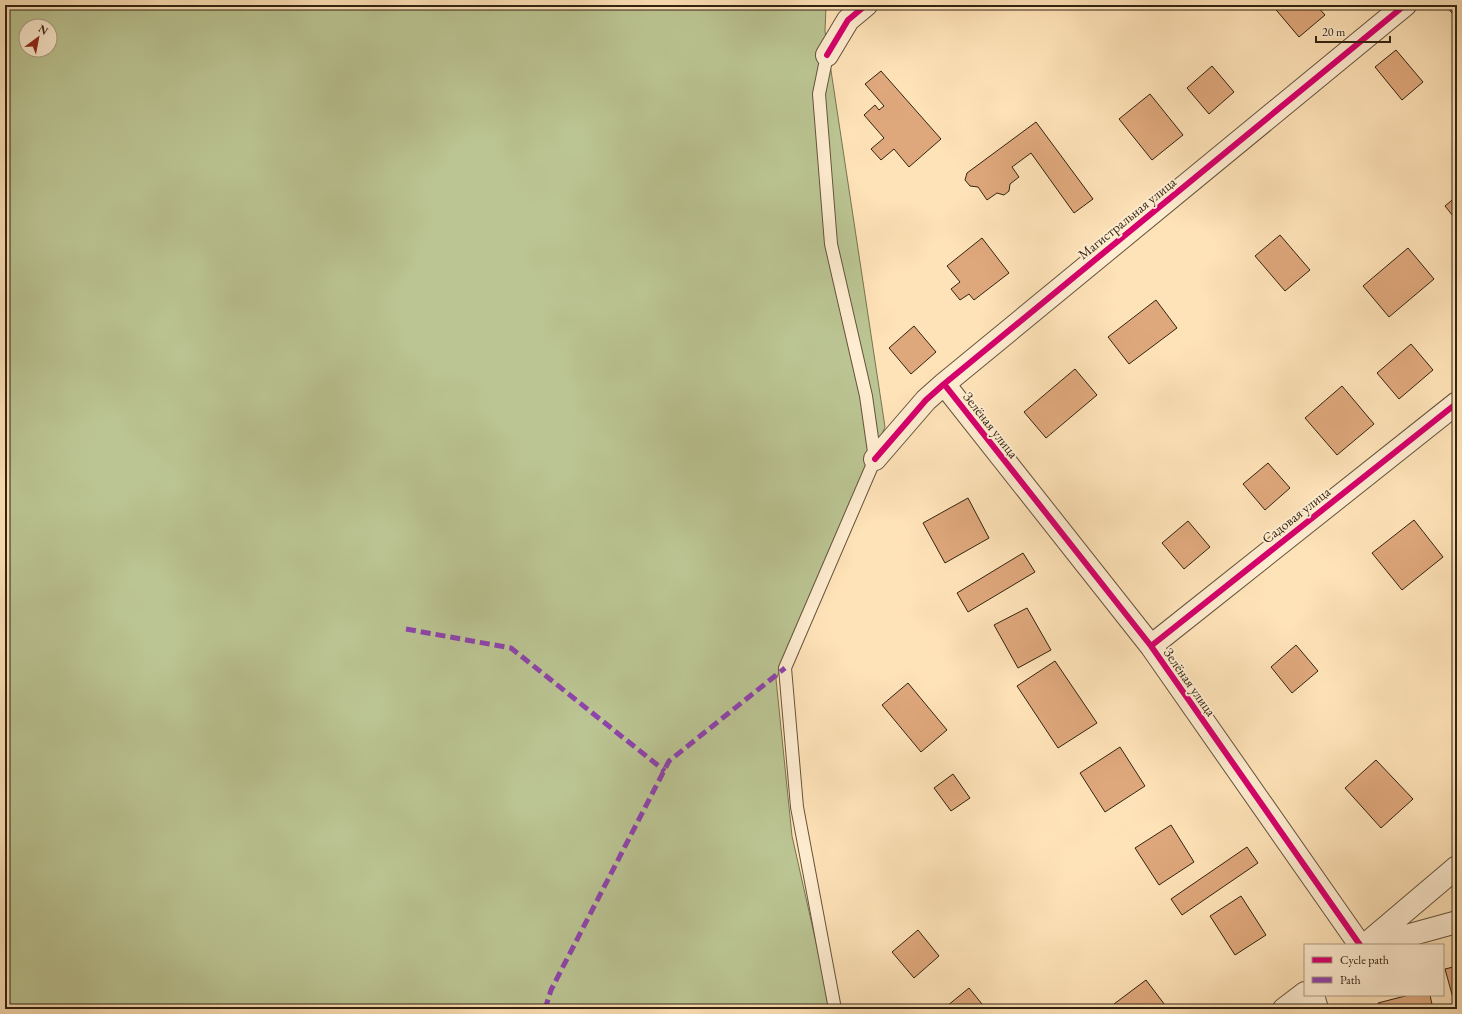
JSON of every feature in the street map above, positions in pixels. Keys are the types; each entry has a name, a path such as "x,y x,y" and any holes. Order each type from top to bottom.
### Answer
{"street":[{"path":"827,55 848,20 866,5"},
{"name":"Магистральная улица","path":"875,459 926,400 944,384 1405,5"},
{"name":"Зелёная улица","path":"944,384 1151,646 1359,944"},
{"name":"Садовая улица","path":"1151,646 1457,403"},
{"path":"1366,944 1457,867"},
{"path":"1377,944 1457,922"},
{"path":"1284,1009 1304,994"},
{"path":"1313,996 1317,1009"}],"lane":[{"path":"827,55 819,94 831,244 866,396 875,459 785,668 797,807 835,1009"}],"green space":[{"path":"5,5 826,5 825,31 885,427 776,679 792,836 831,1009 5,1009"}],"building":[{"path":"1272,5 1316,5 1325,15 1299,37"},
{"path":"1450,5 1457,5 1457,19 1447,7"},
{"path":"1396,50 1423,82 1402,100 1375,67"},
{"path":"1212,66 1234,92 1209,114 1187,88"},
{"path":"881,71 941,139 909,167 894,149 881,160 871,149 884,138 864,115 875,105 879,110 884,106 865,84"},
{"path":"1150,94 1183,135 1152,160 1119,119"},
{"path":"1036,122 1093,199 1074,213 1031,153 1012,167 1019,177 1010,184 1009,191 1004,195 997,193 987,200 978,187 970,186 965,180 967,173"},
{"path":"1457,196 1457,221 1445,206"},
{"path":"1280,235 1310,270 1285,291 1255,256"},
{"path":"982,238 1009,273 974,300 969,294 960,300 951,289 960,282 947,266"},
{"path":"1408,248 1434,279 1389,317 1363,286"},
{"path":"1156,300 1177,328 1129,364 1108,337"},
{"path":"914,326 936,352 911,374 889,348"},
{"path":"1411,344 1433,370 1399,399 1377,373"},
{"path":"1075,369 1097,395 1046,438 1024,412"},
{"path":"1342,386 1374,424 1337,455 1305,418"},
{"path":"1268,463 1290,488 1265,510 1243,484"},
{"path":"968,498 989,538 945,563 923,523"},
{"path":"1414,520 1443,557 1402,590 1372,553"},
{"path":"1188,521 1210,547 1184,569 1162,543"},
{"path":"1023,553 1035,572 968,612 957,593"},
{"path":"1027,608 1051,650 1018,668 994,625"},
{"path":"1296,645 1318,671 1292,693 1271,667"},
{"path":"1055,661 1097,723 1058,748 1017,686"},
{"path":"908,683 947,730 921,752 882,705"},
{"path":"1120,747 1145,786 1105,812 1080,773"},
{"path":"1376,760 1413,799 1381,828 1345,788"},
{"path":"953,774 970,798 951,811 934,788"},
{"path":"1171,825 1194,862 1159,885 1135,848"},
{"path":"1247,847 1258,863 1182,915 1171,899"},
{"path":"1241,896 1266,935 1235,955 1210,916"},
{"path":"918,930 939,956 914,978 892,952"},
{"path":"1457,966 1457,1009 1456,1009 1445,969"},
{"path":"1146,980 1168,1009 1111,1009 1110,1007"},
{"path":"969,988 986,1009 949,1009 947,1006"},
{"path":"1405,996 1430,996 1433,1009 1380,1009 1378,1003"}],"marked path":[{"path":"406,629 511,648 665,771"},
{"path":"545,1009 551,990 669,761 785,668"}],"cycle path":[{"path":"827,55 848,20 866,5"},
{"path":"875,459 926,400 944,384 1405,5"},
{"path":"944,384 1151,646 1359,944"},
{"path":"1151,646 1457,403"}]}
